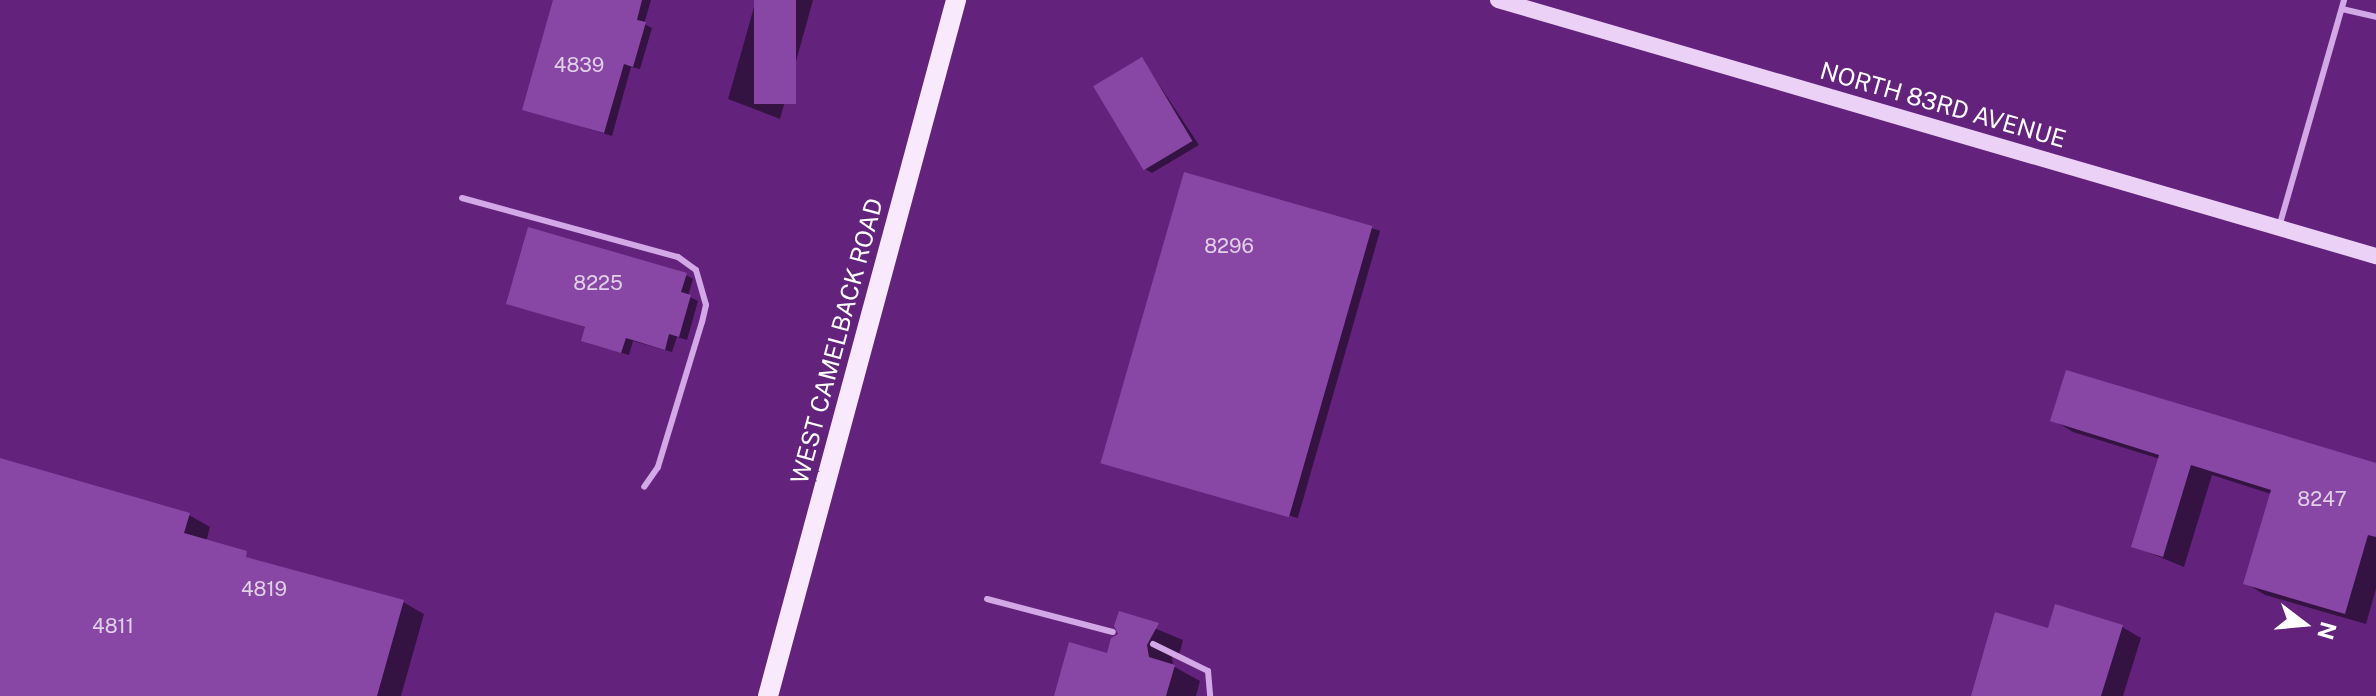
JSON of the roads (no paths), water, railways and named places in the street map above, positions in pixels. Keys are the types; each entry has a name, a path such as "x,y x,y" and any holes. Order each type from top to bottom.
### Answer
{"main road":[{"name":"WEST CAMELBACK ROAD","path":"768,696 956,0"},
{"name":"NORTH 83RD AVENUE","path":"1498,0 2376,256"}],"lane":[{"path":"2278,228 2344,0"},
{"path":"2342,9 2376,17"},
{"path":"462,198 678,257 696,270 706,305 702,322 658,467 644,487"},
{"path":"987,599 1113,632"},
{"path":"1153,644 1208,671 1210,696"}]}
